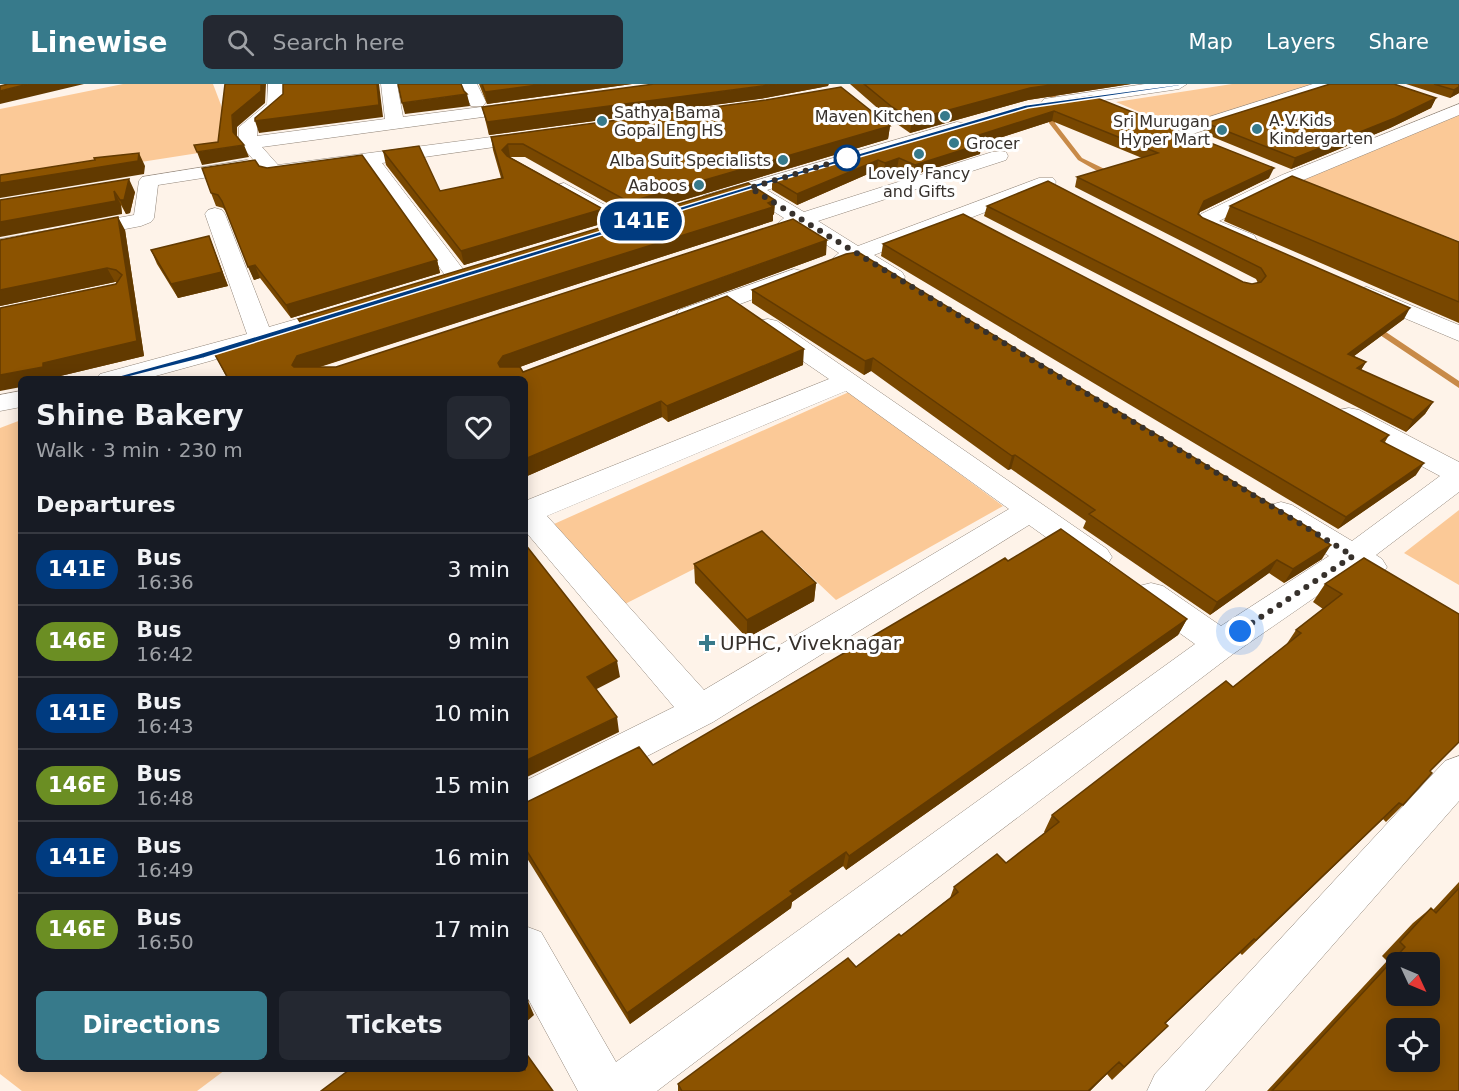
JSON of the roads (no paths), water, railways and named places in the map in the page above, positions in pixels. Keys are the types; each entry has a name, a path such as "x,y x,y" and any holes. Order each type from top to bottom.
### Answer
{"street":[{"path":"276,84 276,106 248,127 248,143 267,163 271,172 553,134"},
{"path":"389,84 395,124"},
{"path":"469,84 477,102"},
{"path":"1067,84 1123,111"},
{"path":"1028,106 1179,84"},
{"path":"1177,133 1330,84"},
{"path":"1437,102 1459,109"},
{"path":"248,143 549,103"},
{"path":"1270,251 1207,223 1208,218 1279,175 1459,109"},
{"path":"1156,124 1208,145"},
{"path":"694,204 750,188 899,135 948,130 973,136 1022,169 1067,193"},
{"path":"126,185 267,163"},
{"path":"375,166 458,277"},
{"path":"673,321 960,214 1022,169"},
{"path":"767,231 801,219 1022,169"},
{"path":"1279,175 1310,187"},
{"path":"547,180 628,225"},
{"path":"0,246 142,219 149,181"},
{"path":"750,188 917,291"},
{"path":"215,214 261,337"},
{"path":"960,214 992,230"},
{"path":"606,232 651,218"},
{"path":"436,284 481,270"},
{"path":"1343,283 1459,334"},
{"path":"729,300 848,380 1221,644"},
{"path":"124,376 201,356 338,314"},
{"path":"201,356 211,376"},
{"path":"528,511 848,380"},
{"path":"0,403 18,400"},
{"path":"617,1091 1221,644 1353,556 1459,475 1332,407"},
{"path":"1261,500 1392,580"},
{"path":"528,798 700,711 1029,510"},
{"path":"528,514 700,711"},
{"path":"1172,1091 1454,787"},
{"path":"528,953 604,1091"}],"waterway":[{"path":"1043,84 1054,98 1052,123 1080,159 1114,177"},
{"path":"1371,325 1459,385"}],"place":[{"name":"Maven Kitchen","path":"945,116"},
{"name":"Sathya Bama Gopal Eng HS","path":"602,121"},
{"name":"A.V.Kids Kindergarten","path":"1257,129"},
{"name":"Sri Murugan Hyper Mart","path":"1222,130"},
{"name":"Grocer","path":"954,143"},
{"name":"Lovely Fancy and Gifts","path":"919,154"},
{"name":"Alba Suit Specialists","path":"783,160"},
{"name":"Aaboos","path":"699,185"},
{"name":"UPHC, Viveknagar","path":"707,643"}]}
